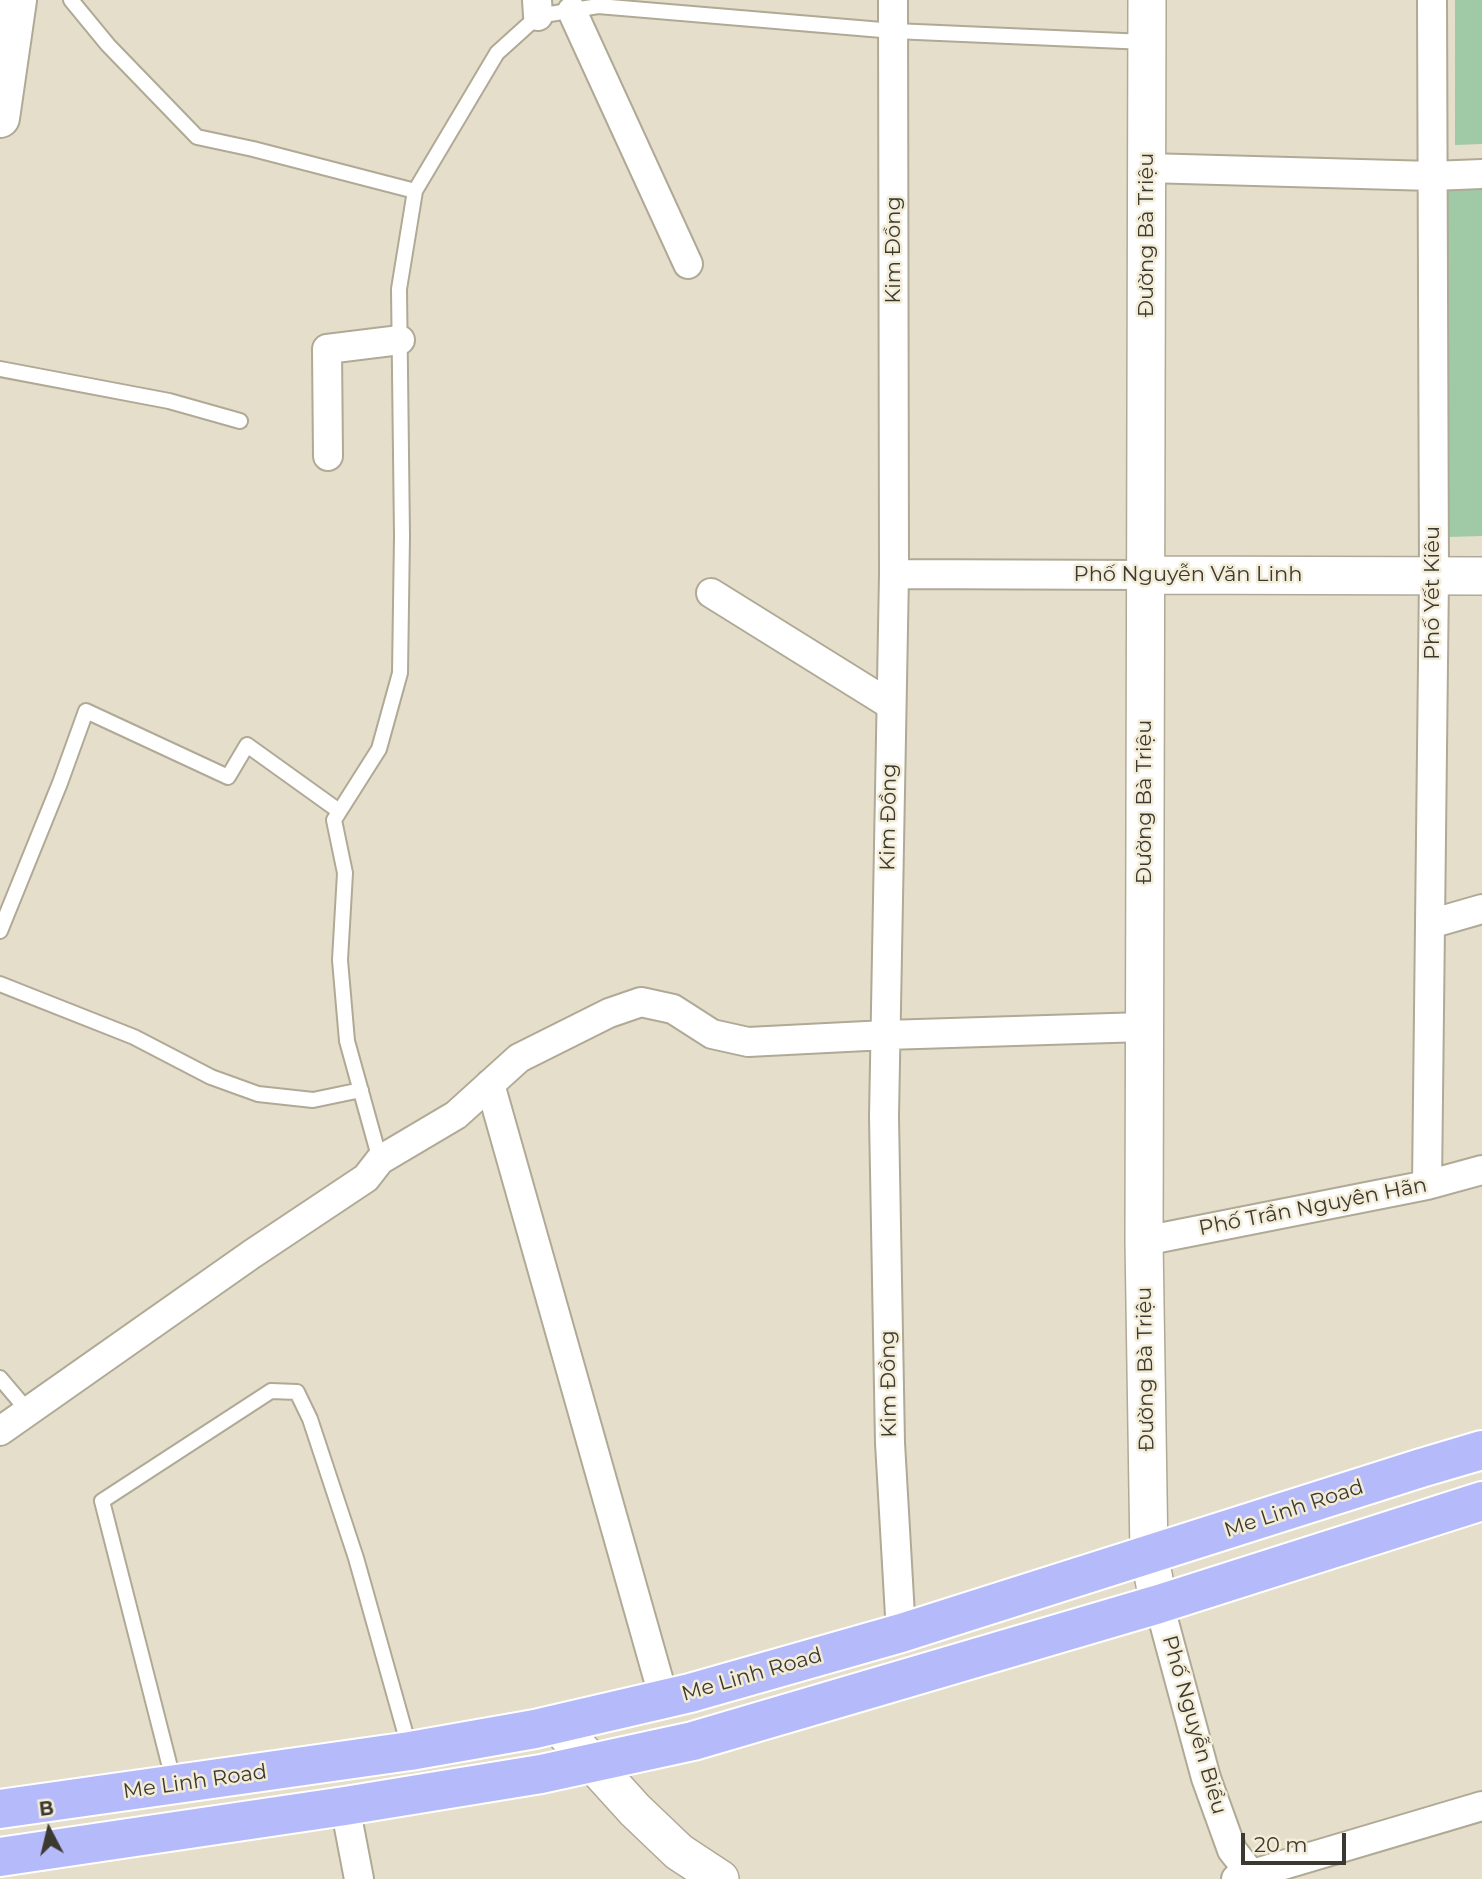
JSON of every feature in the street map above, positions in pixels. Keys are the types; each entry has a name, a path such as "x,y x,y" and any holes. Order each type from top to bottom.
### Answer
{"main road":[{"path":"0,118 17,0"},
{"name":"Me Linh Road","path":"0,1809 410,1751 557,1724 664,1699 901,1633 1482,1450"},
{"path":"0,1857 528,1777 693,1741 1159,1604 1482,1502"}],"street":[{"name":"Kim Đồng","path":"893,0 894,574 884,1117 890,1430 901,1633"},
{"name":"Đường Bà Triệu","path":"1147,0 1144,1241 1149,1555 1159,1604"},
{"name":"Phố Yết Kiêu","path":"1427,1185 1433,576 1432,0"},
{"path":"572,11 688,264"},
{"path":"1147,168 1432,176 1482,174"},
{"path":"328,456 327,349 400,341"},
{"name":"Phố Nguyễn Văn Linh","path":"894,574 1482,576"},
{"path":"711,593 891,705"},
{"path":"1430,924 1482,909"},
{"path":"0,1431 252,1254 366,1178 380,1160 456,1115 519,1058 609,1013 641,1002 673,1009 712,1034 748,1042 1144,1027"},
{"path":"489,1084 664,1699"},
{"name":"Phố Trần Nguyên Hãn","path":"1144,1241 1427,1185 1482,1170"},
{"name":"Phố Nguyễn Biểu","path":"1159,1604 1206,1778 1232,1850 1247,1878"},
{"path":"557,1724 635,1810 679,1852 720,1879"},
{"path":"345,1806 359,1879"},
{"path":"1247,1878 1482,1806"}],"lane":[{"path":"71,0 108,44 197,137 415,191"},
{"path":"380,1160 347,1041 340,960 345,873 334,820 379,749 400,673 400,289 415,191 497,53 538,8 572,11 598,6 894,31 1147,42"},
{"path":"0,369 169,401 240,421"},
{"path":"0,931 86,711 228,777 247,745 339,811"},
{"path":"0,984 134,1037 211,1077 258,1094 313,1100 361,1090"},
{"path":"0,1378 28,1411"},
{"path":"174,1785 102,1501 271,1391 297,1392 310,1419 356,1559 410,1751"}],"green space":[{"path":"1455,0 1482,0 1482,144 1455,145"},
{"path":"1482,189 1482,536 1448,537 1446,191"}]}
